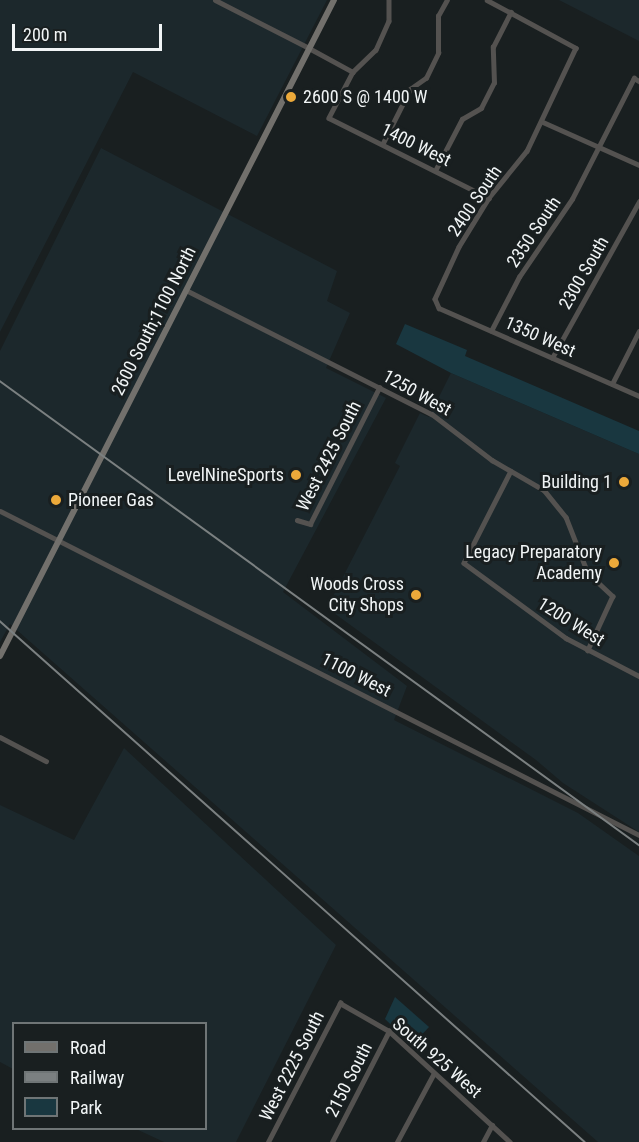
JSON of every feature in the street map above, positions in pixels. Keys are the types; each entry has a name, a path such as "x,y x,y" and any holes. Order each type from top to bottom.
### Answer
{"main road":[{"name":"2600 South;1100 North","path":"0,656 334,0"}],"street":[{"path":"215,0 353,72 376,50 389,21 389,0"},
{"path":"383,143 410,89 426,78 438,53 438,16 447,0"},
{"path":"487,0 576,48 543,122 639,165"},
{"path":"436,169 462,119 481,108 494,83 493,46 511,12"},
{"name":"1400 West","path":"353,72 329,118 436,169 489,198"},
{"name":"2350 South","path":"491,331 519,278 572,199 636,80"},
{"name":"2400 South","path":"435,299 459,247 489,198 527,151 543,122"},
{"name":"2300 South","path":"552,358 639,202"},
{"name":"1250 West","path":"186,290 432,414 511,471 536,485 556,502 569,522 588,573 613,596 588,650"},
{"name":"1350 West","path":"435,299 439,308 639,396"},
{"path":"612,384 639,331"},
{"name":"West 2425 South","path":"297,520 310,524 379,388"},
{"name":"1200 West","path":"511,471 464,563 566,638 639,676"},
{"name":"1100 West","path":"0,511 639,835"},
{"path":"0,737 46,761"},
{"name":"South 925 West","path":"340,1003 389,1031 433,1075 510,1142"},
{"name":"West 2225 South","path":"268,1142 340,1003"},
{"name":"2150 South","path":"332,1142 389,1031"},
{"path":"397,1142 433,1075"},
{"path":"483,1142 492,1125"}],"shaded area":[{"path":"0,0 327,0 257,136 133,72 0,332"},
{"path":"559,0 639,0 639,41"},
{"path":"101,148 337,271 327,301 350,313 326,368 386,398 283,592 407,686 394,720 578,813 639,856 639,1142 598,1142 10,624 0,642 0,351"},
{"path":"451,373 639,454 639,832 563,783 536,760 327,608 400,466 395,463 420,413 429,417"},
{"path":"124,748 336,945 236,1142 164,1142 138,1130 207,1130 207,1022 12,1022 12,1068 0,1062 0,805 74,840"}],"green space":[{"path":"405,324 467,350 465,356 639,431 639,454 451,373 396,344"},
{"path":"395,997 429,1027 412,1045 385,1019"}],"railway":[{"path":"0,381 639,845"},
{"path":"0,621 585,1142"}],"place":[{"name":"2600 S @ 1400 W","path":"291,97"},
{"name":"LevelNineSports","path":"296,475"},
{"name":"Building 1","path":"624,482"},
{"name":"Pioneer Gas","path":"56,500"},
{"name":"Legacy Preparatory Academy","path":"614,563"},
{"name":"Woods Cross City Shops","path":"416,595"}]}
